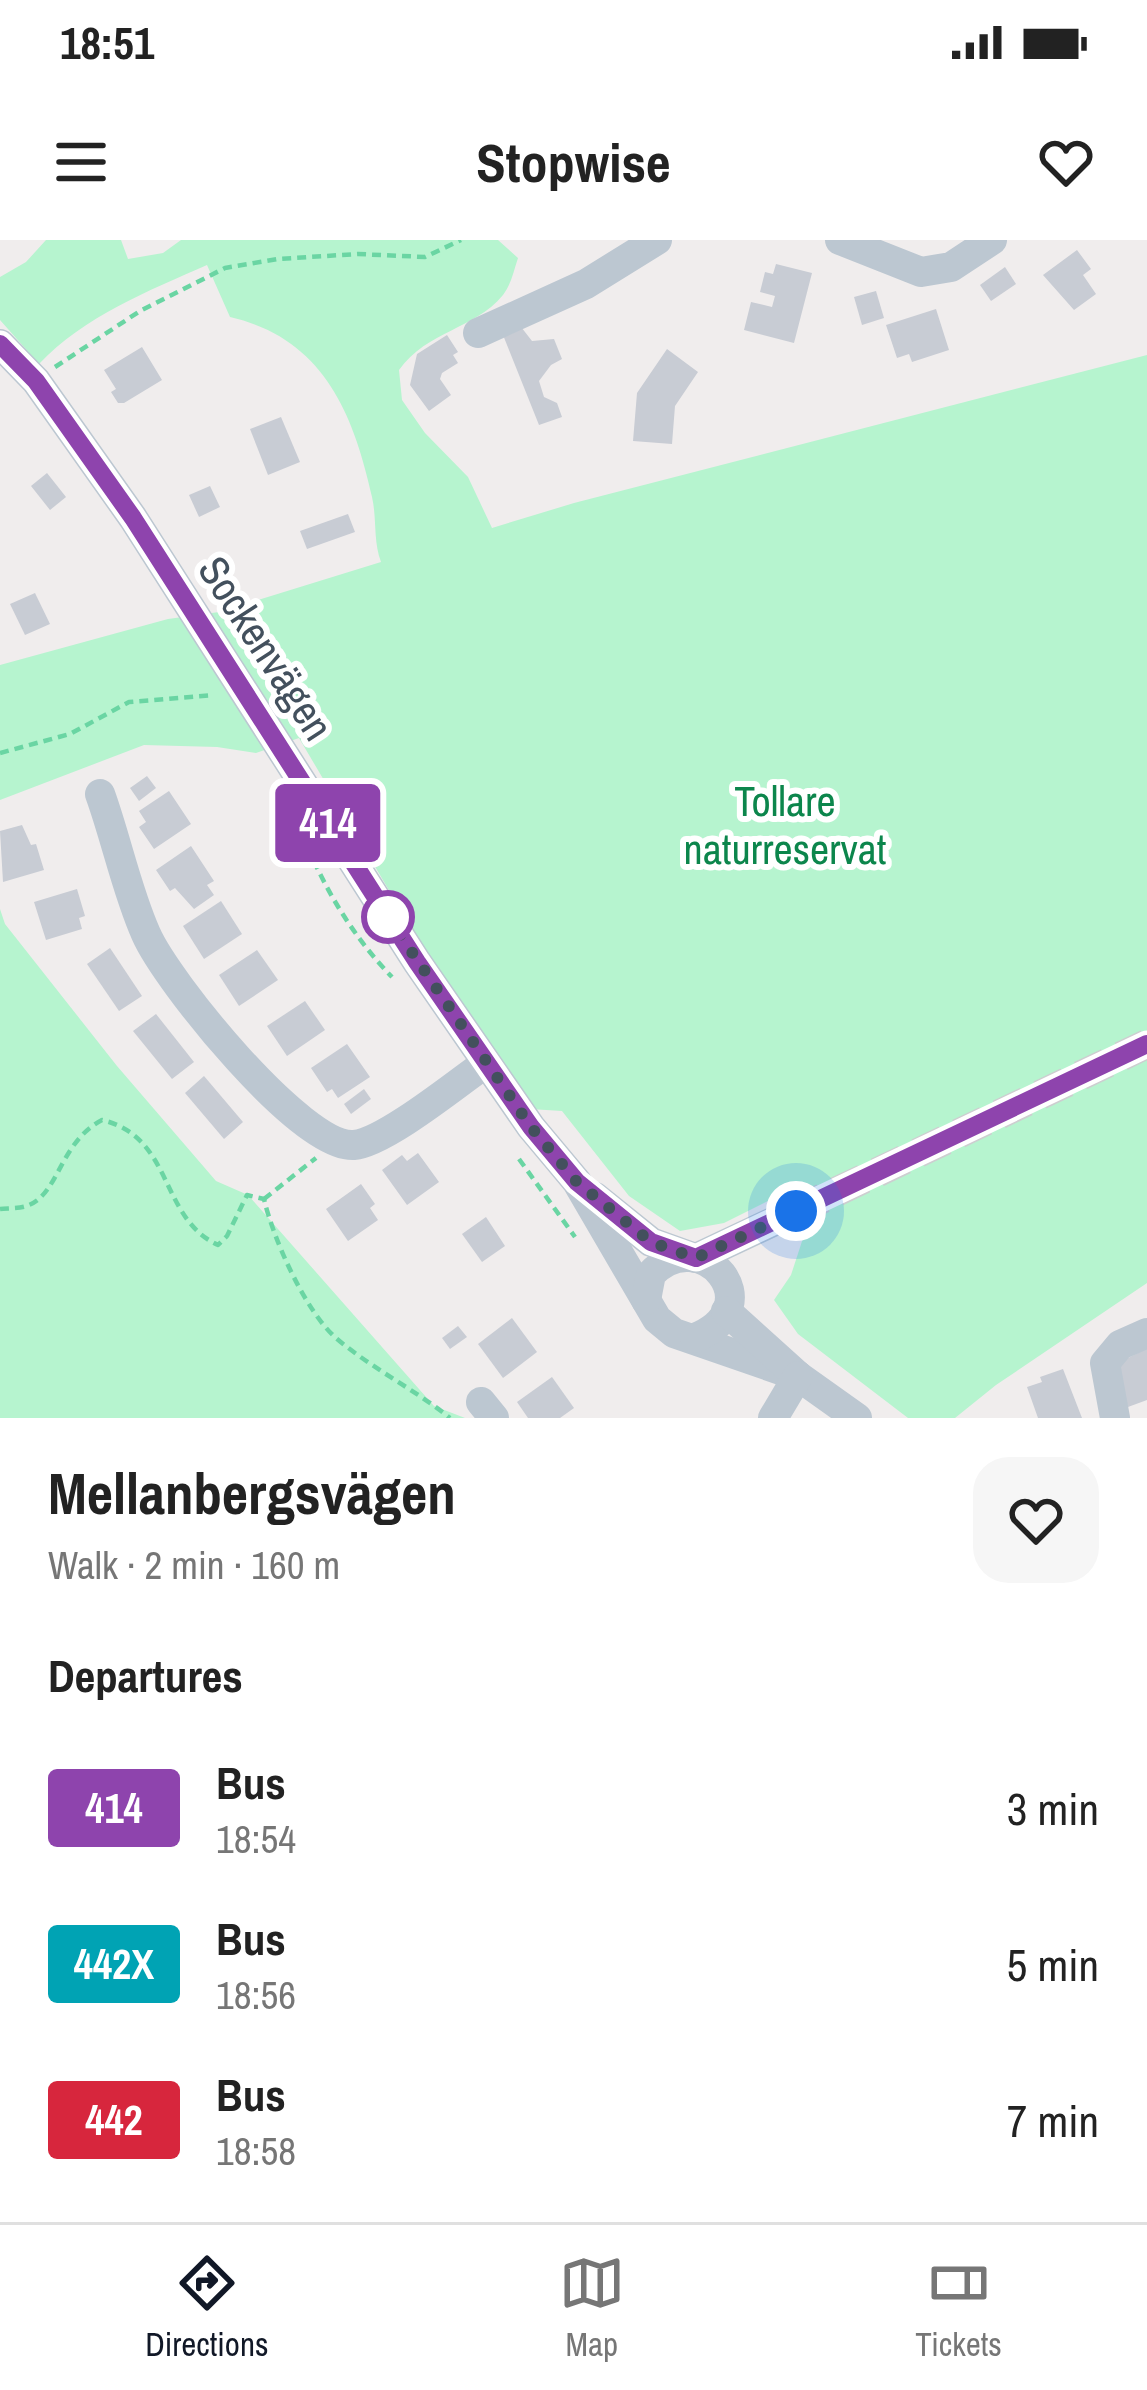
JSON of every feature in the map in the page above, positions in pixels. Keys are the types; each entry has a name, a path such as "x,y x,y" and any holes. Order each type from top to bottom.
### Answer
{"street":[{"path":"478,333 586,284 657,240"},
{"path":"841,240 921,272 951,267 992,240"},
{"name":"Sockenvägen","path":"0,344 36,381 133,518 417,962 486,1063 577,1182 646,1300"},
{"path":"100,794 147,938 249,1072 314,1132 342,1144 374,1139 486,1063"},
{"name":"Sockenvägen","path":"577,1182 651,1242 696,1258"},
{"path":"696,1258 796,1211 726,1279"},
{"path":"695,1338 716,1326 726,1311 730,1297 726,1279 713,1264 677,1258 656,1267 648,1280 646,1300 668,1330 798,1376"},
{"path":"726,1311 798,1376 857,1418"},
{"path":"1114,1418 1105,1363 1120,1345 1147,1333"},
{"path":"773,1418 798,1376"}],"path":[{"path":"36,381 87,342 225,268 358,254 425,257 461,240"},
{"path":"0,753 70,734 129,702 225,694"},
{"path":"0,1209 30,1205 52,1183 81,1131 101,1120 121,1124 146,1143 186,1219 205,1239 218,1244 248,1196 264,1198 301,1170"},
{"path":"264,1198 269,1220 312,1309 332,1335 450,1418"}],"green space":[{"name":"Tollare naturreservat","path":"46,240 121,240 128,259 163,253 181,240 498,240 518,258 503,295 479,316 423,346 399,370 402,400 425,433 468,477 492,528 1147,355 1147,1283 955,1418 908,1418 798,1334 774,1300 791,1275 806,1229 784,1193 724,1223 680,1231 629,1196 562,1111 530,1109 471,1029 299,738 256,753 144,745 0,800 0,665 168,619 219,612 381,562 372,497 355,436 328,383 310,361 262,327 230,317 207,265 96,319 39,364 0,320 0,277 26,262"},
{"path":"0,909 5,924 117,1066 216,1181 248,1195 434,1406 465,1418 0,1418"}],"building":[{"path":"1077,250 1091,269 1083,275 1096,294 1074,310 1043,275"},
{"path":"776,264 812,273 794,343 744,330 751,302 772,307 775,296 760,292 765,272 773,274"},
{"path":"1005,267 1016,284 991,301 980,285"},
{"path":"876,291 884,318 862,325 854,297"},
{"path":"936,309 949,350 912,362 909,354 897,358 886,325"},
{"path":"518,323 532,341 554,339 562,359 539,381 544,397 557,403 562,417 539,425 501,330"},
{"path":"447,335 458,352 453,355 458,363 440,379 451,395 429,411 410,385 417,354"},
{"path":"142,347 162,380 118,403 111,392 116,389 104,370"},
{"path":"667,349 698,372 675,406 672,444 633,441 637,393"},
{"path":"281,417 300,462 268,475 250,429"},
{"path":"47,473 66,497 50,510 31,486"},
{"path":"210,486 220,507 199,517 189,495"},
{"path":"348,514 355,532 307,549 300,531"},
{"path":"35,593 50,624 25,635 10,604"},
{"path":"147,776 156,788 139,801 130,788"},
{"path":"169,791 191,824 154,849 139,827 146,822 139,811"},
{"path":"22,825 31,845 36,844 44,870 3,882 0,831"},
{"path":"191,846 214,881 207,885 214,895 194,909 175,888 170,891 156,870"},
{"path":"77,889 85,916 79,918 82,929 46,940 34,902"},
{"path":"221,901 242,934 204,959 183,926"},
{"path":"110,948 142,996 119,1011 87,964"},
{"path":"257,950 278,980 239,1006 219,975"},
{"path":"305,1001 325,1030 287,1056 267,1026"},
{"path":"156,1014 194,1062 172,1079 133,1031"},
{"path":"347,1044 370,1077 338,1098 332,1089 327,1092 311,1068"},
{"path":"204,1076 243,1122 224,1139 185,1093"},
{"path":"364,1089 371,1099 351,1114 344,1104"},
{"path":"418,1153 439,1182 407,1205 382,1170 402,1155 407,1161"},
{"path":"361,1184 375,1204 370,1208 378,1220 348,1241 326,1209"},
{"path":"486,1217 505,1246 482,1262 462,1234"},
{"path":"512,1318 537,1352 503,1378 478,1344"},
{"path":"458,1326 467,1337 450,1349 442,1338"},
{"path":"1147,1348 1147,1400 1128,1407 1113,1366"},
{"path":"1063,1369 1082,1418 1038,1418 1027,1387"},
{"path":"552,1377 574,1408 560,1418 528,1418 517,1402"}],"tunnel":[{"path":"796,1211 1147,1044"}],"bus line":[{"name":"414","path":"0,344 36,381 133,518 417,962 531,1127 577,1182 651,1242 696,1258 1147,1044"}],"route":[{"path":"388,917 531,1127 577,1182 651,1242 696,1258 796,1211"}]}
